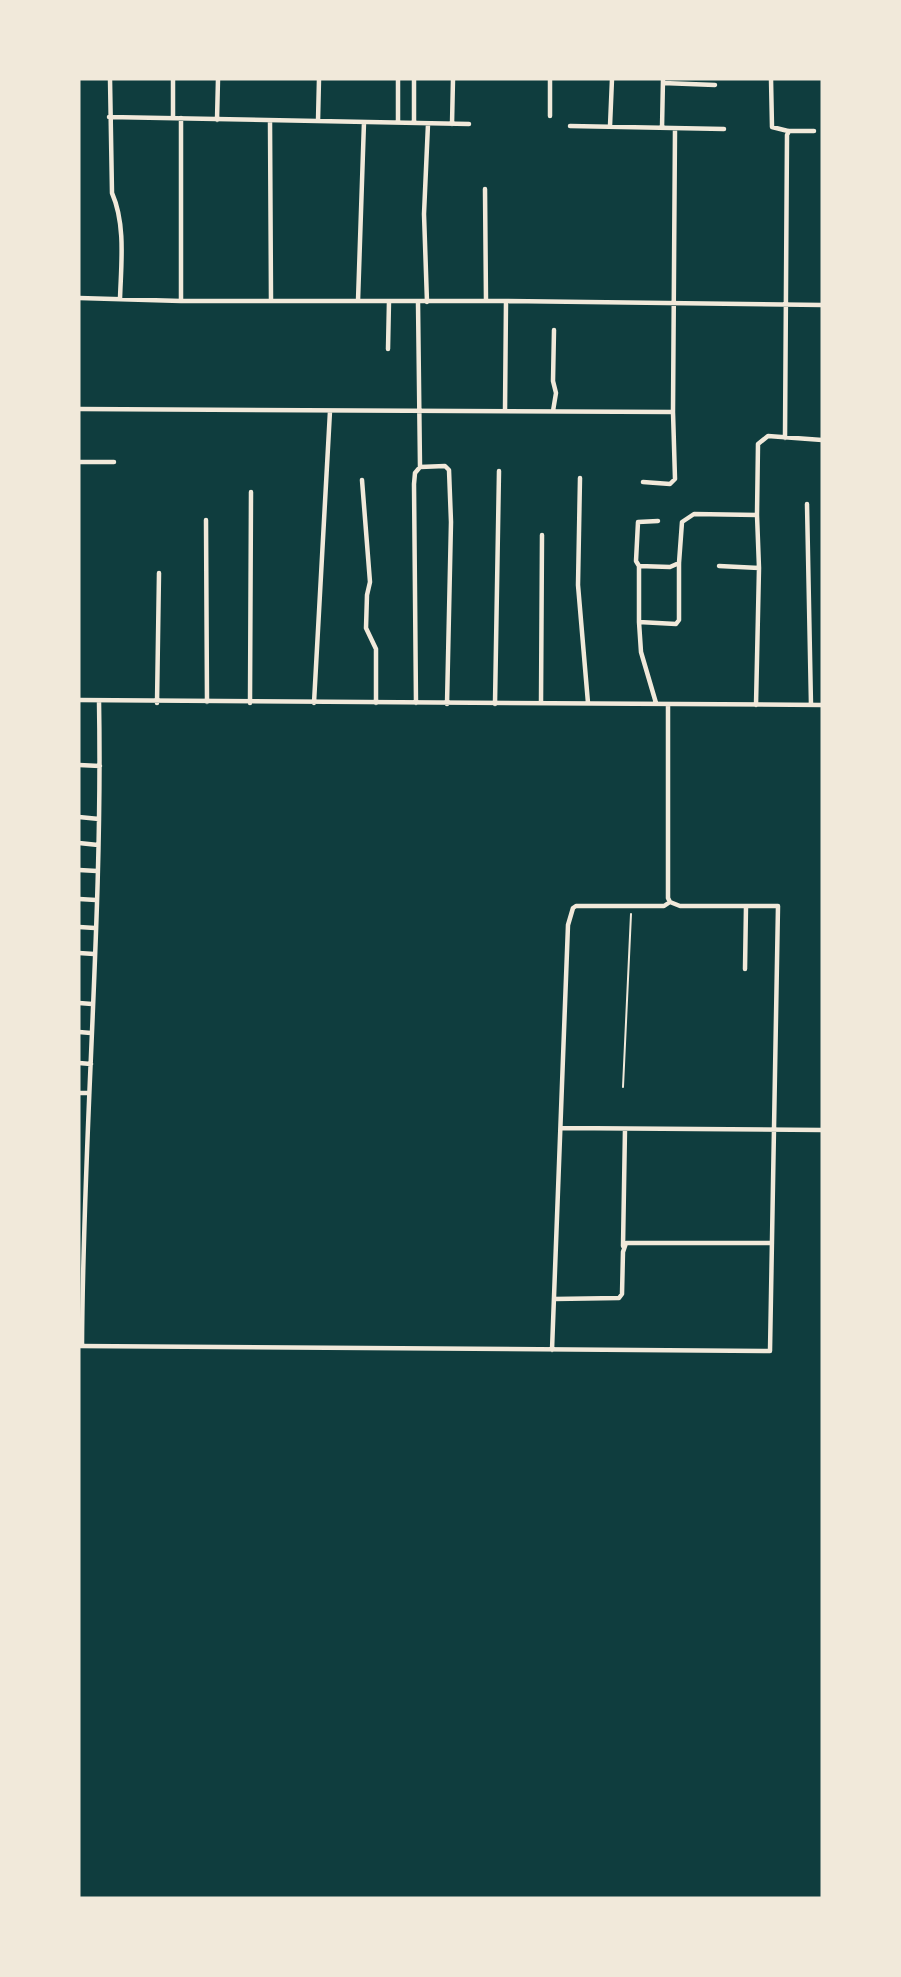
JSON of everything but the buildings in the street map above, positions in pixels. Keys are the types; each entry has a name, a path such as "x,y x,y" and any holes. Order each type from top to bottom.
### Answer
{"street":[{"path":"110,79 112,193 118,209 120,234 120,299"},
{"path":"173,79 173,118"},
{"path":"218,79 218,120"},
{"path":"318,121 319,79"},
{"path":"398,79 398,122"},
{"path":"414,79 414,122"},
{"path":"452,124 453,79"},
{"path":"550,79 550,116"},
{"path":"610,126 612,79"},
{"path":"771,79 772,127 789,131 814,131"},
{"path":"662,128 663,81 715,85"},
{"path":"110,117 469,124"},
{"path":"181,118 181,301"},
{"path":"270,121 271,300"},
{"path":"358,301 363,122"},
{"path":"427,302 424,202 428,124"},
{"path":"570,126 724,129"},
{"path":"643,482 674,482 675,129"},
{"path":"785,438 786,159 789,131"},
{"path":"485,189 486,301"},
{"path":"79,298 822,305"},
{"path":"388,349 389,301"},
{"path":"505,411 506,301"},
{"path":"418,302 420,467"},
{"path":"553,411 556,393 553,382 554,330"},
{"path":"79,409 673,412"},
{"path":"314,703 330,411"},
{"path":"756,705 758,444 768,436 822,440"},
{"path":"79,462 114,462"},
{"path":"416,703 415,472 420,467 445,466 449,470 451,534 447,704"},
{"path":"495,704 499,471"},
{"path":"580,478 578,586 588,703"},
{"path":"362,480 370,582 366,628 376,649 376,703"},
{"path":"250,703 251,492"},
{"path":"807,504 811,705"},
{"path":"639,622 670,625 678,622 681,526 685,518 694,514 757,514"},
{"path":"206,520 207,702"},
{"path":"656,703 642,652 639,566 636,561 638,522 658,520"},
{"path":"541,703 542,535"},
{"path":"670,567 679,563"},
{"path":"639,566 670,567 679,571"},
{"path":"719,566 759,568"},
{"path":"157,703 159,573"},
{"path":"79,701 822,705"},
{"path":"99,701 99,819 86,1175 82,1205 80,1346 770,1351 778,906 680,906 670,902"},
{"path":"668,703 670,902"},
{"path":"79,765 100,766"},
{"path":"79,817 99,819"},
{"path":"79,844 98,845"},
{"path":"79,870 97,871"},
{"path":"79,899 96,900"},
{"path":"552,1349 568,925 576,906 664,906 670,902"},
{"path":"745,970 746,906"},
{"path":"79,927 95,928"},
{"path":"79,953 94,954"},
{"path":"79,1003 92,1004"},
{"path":"79,1032 91,1033"},
{"path":"79,1063 90,1064"},
{"path":"79,1093 89,1093"},
{"path":"79,1115 87,1115"},
{"path":"561,1128 822,1130"},
{"path":"554,1299 619,1298 621,1294 625,1129"},
{"path":"79,1147 86,1148"},
{"path":"79,1175 86,1175"},
{"path":"623,1246 634,1242 772,1243"}],"path":[{"path":"623,1087 631,906"}]}
